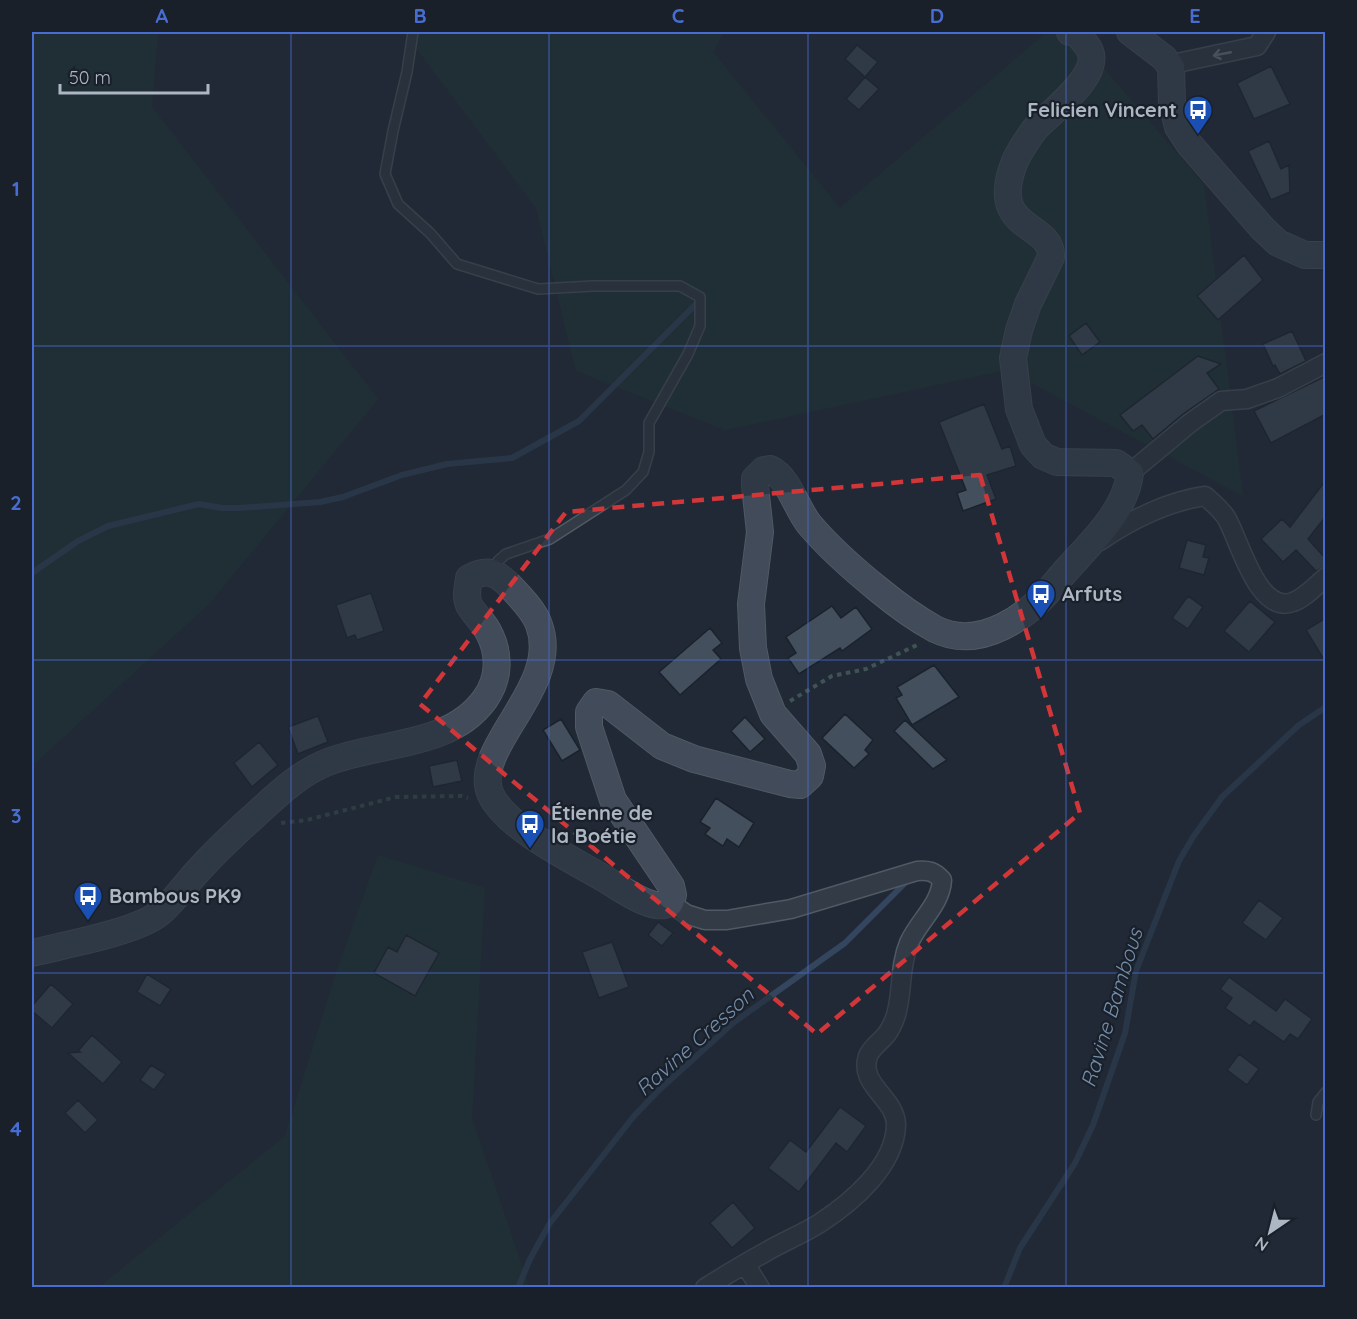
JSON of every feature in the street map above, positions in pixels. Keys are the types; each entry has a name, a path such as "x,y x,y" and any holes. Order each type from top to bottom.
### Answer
{"main road":[{"path":"32,953 127,929 157,915 206,861 243,826 283,790 310,771 329,761 428,737 470,715 485,699 494,682 498,664 495,646 488,631 470,605 466,593 469,578 481,572 494,573 516,593 539,622 544,645 542,664 535,681 494,754 488,777 490,793 502,812 520,828 633,896 657,907 670,903 673,895 671,886 613,800 589,727 591,706 596,702 608,704 663,746 694,759 776,782 800,784 810,776 812,766 808,754 773,714 759,679 753,648 751,604 760,532 755,479 764,470 770,469 780,476 802,515 838,556 895,603 939,630 960,635 987,634 1021,618 1047,594 1113,516 1128,489 1130,473 1116,463 1057,462 1043,456 1033,445 1019,409 1013,358 1028,304 1051,257 1051,249 1043,237 1014,215 1008,196 1010,178 1024,144 1035,129 1065,102 1082,81 1091,65 1090,52 1077,33 1070,32"},
{"path":"1130,32 1164,57 1171,67 1174,111 1178,127 1189,144 1263,229 1278,243 1305,255 1326,255"}],"street":[{"path":"1171,67 1182,62 1257,46 1266,32"},
{"path":"1130,473 1221,400 1247,399 1278,388 1326,363"},
{"path":"1074,560 1118,528 1190,498 1205,496 1226,517 1256,583 1266,596 1279,604 1291,603 1299,600 1326,577"},
{"path":"670,903 686,914 705,920 727,920 791,909 917,872 928,870 936,873 942,880 938,897 917,926 902,963 900,995 895,1016 887,1033 868,1057 866,1067 868,1076 896,1117 896,1135 879,1169 862,1190 820,1223 705,1287"},
{"path":"745,1264 760,1287"}],"lane":[{"path":"414,32 385,174 398,204 430,233 457,264 538,289 594,286 680,286 700,297 700,326 688,354 649,423 649,452 643,472 626,490 550,539 506,554 498,561 494,573"},
{"path":"1316,1115 1318,1102 1326,1092"}],"path":[{"path":"773,714 789,701 832,676 866,669 930,639 939,630"},
{"path":"243,826 307,820 396,797 462,796 502,812"}],"highlighted area":[{"path":"980,475 1080,813 817,1034 420,704 566,512"}],"green space":[{"path":"32,32 158,32 152,107 378,399 209,604 32,766"},
{"path":"404,32 724,32 713,52 840,208 1047,32 1073,32 1204,185 1243,496 1007,370 725,430 576,371 536,208"},
{"path":"378,855 485,888 472,1118 529,1287 98,1288 285,1136 335,976"}],"building":[{"path":"857,45 878,62 865,77 845,59"},
{"path":"1271,66 1290,104 1254,119 1237,83"},
{"path":"865,77 879,89 859,110 846,99"},
{"path":"1269,141 1281,169 1289,165 1290,192 1271,200 1248,151"},
{"path":"1244,255 1263,280 1218,320 1197,296"},
{"path":"1086,323 1100,342 1082,355 1069,336"},
{"path":"1292,331 1306,361 1280,374 1275,365 1273,366 1263,344"},
{"path":"1198,356 1221,364 1207,373 1219,389 1183,414 1153,439 1142,425 1133,431 1120,415"},
{"path":"1326,376 1326,414 1271,443 1254,411"},
{"path":"984,404 1002,449 1010,446 1016,466 987,475 996,499 963,511 957,493 966,490 939,422"},
{"path":"1326,480 1326,516 1308,539 1326,559 1326,566 1316,571 1296,550 1283,562 1261,539 1282,519 1290,527"},
{"path":"1187,540 1206,545 1203,557 1209,558 1204,575 1179,568"},
{"path":"371,593 384,631 357,640 355,635 347,638 336,605"},
{"path":"1188,596 1203,607 1188,629 1172,618"},
{"path":"1250,601 1275,622 1249,652 1224,631"},
{"path":"832,606 841,618 856,607 872,629 842,651 840,648 799,674 788,658 796,653 786,637"},
{"path":"1326,618 1326,663 1306,630"},
{"path":"710,628 722,643 713,650 721,659 680,695 659,672"},
{"path":"934,665 959,697 912,725 896,698 902,695 897,687"},
{"path":"845,714 873,740 865,750 869,754 854,768 822,738"},
{"path":"318,716 328,742 298,754 288,727"},
{"path":"745,717 765,739 750,752 731,731"},
{"path":"561,719 580,750 562,761 543,730"},
{"path":"905,720 947,760 933,769 894,731"},
{"path":"259,742 278,765 252,787 234,763"},
{"path":"457,760 462,781 433,787 429,766"},
{"path":"716,798 754,823 739,847 727,839 723,846 705,834 710,828 700,822"},
{"path":"1259,900 1283,918 1266,940 1242,923"},
{"path":"658,922 673,933 662,946 648,935"},
{"path":"406,935 439,953 415,996 374,973 388,947 397,952"},
{"path":"612,942 629,987 599,998 582,952"},
{"path":"147,974 171,989 160,1006 137,992"},
{"path":"1229,977 1276,1011 1285,999 1312,1019 1298,1039 1290,1034 1284,1042 1254,1021 1250,1026 1225,1008 1232,998 1220,989"},
{"path":"51,984 73,1004 52,1028 32,1011 32,1006"},
{"path":"92,1035 122,1062 103,1084 68,1053 80,1052 78,1051"},
{"path":"1239,1054 1259,1069 1247,1085 1227,1070"},
{"path":"151,1065 166,1074 154,1090 140,1080"},
{"path":"78,1100 98,1120 85,1133 65,1113"},
{"path":"840,1107 866,1126 847,1152 836,1143 799,1192 768,1168 790,1140 806,1152"},
{"path":"733,1202 755,1228 732,1248 710,1223"}],"waterway":[{"path":"32,573 78,541 108,526 199,504 239,508 320,502 343,497 402,475 447,464 512,458 579,421 695,305"},
{"name":"Ravine Bambous","path":"1004,1288 1020,1248 1075,1163 1093,1125 1125,1033 1136,971 1179,861 1222,797 1299,725 1326,707"},
{"name":"Ravine Cresson","path":"518,1288 530,1259 550,1223 634,1116 659,1090 733,1023 845,943 907,881"}],"place":[{"name":"Felicien Vincent","path":"1198,136"},
{"name":"Arfuts","path":"1041,620"},
{"name":"Étienne de la Boétie","path":"530,850"},
{"name":"Bambous PK9","path":"88,922"}]}
